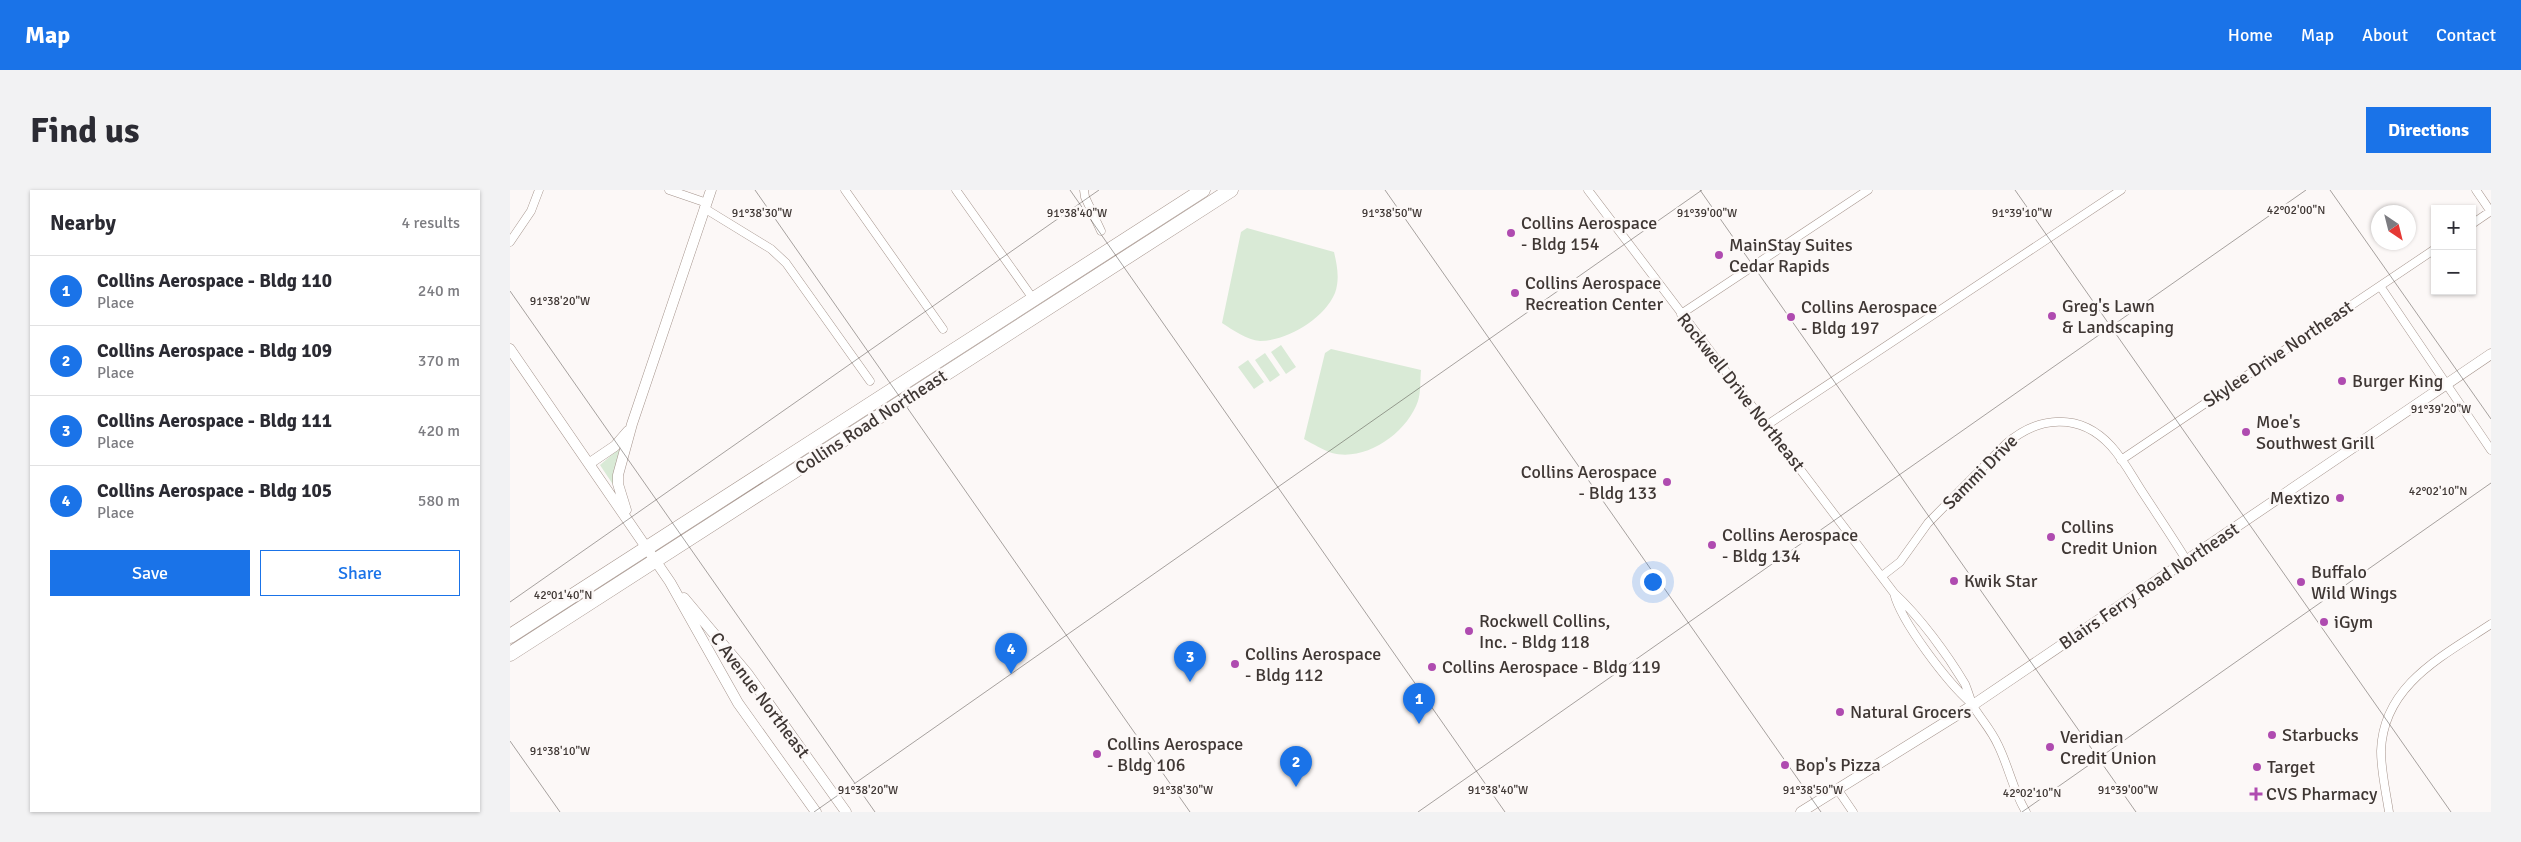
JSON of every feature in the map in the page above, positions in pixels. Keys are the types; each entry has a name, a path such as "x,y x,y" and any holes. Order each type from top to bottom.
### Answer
{"highway":[{"name":"Collins Road Northeast","path":"510,636 1203,190"},
{"name":"Collins Road Northeast","path":"510,654 1231,190"}],"main road":[{"path":"630,521 618,484 618,476 632,424 711,190"},
{"name":"C Avenue Northeast","path":"510,350 630,521 670,582 734,697 816,812"},
{"name":"Blairs Ferry Road Northeast","path":"1801,812 1973,704 2491,354"},
{"path":"590,463 615,446 632,424"},
{"name":"C Avenue Northeast","path":"670,582 746,673 846,812"}],"street":[{"path":"510,242 531,211 539,190"},
{"path":"669,190 705,206 771,249 786,263 870,381"},
{"path":"845,190 943,329"},
{"path":"956,190 1042,311"},
{"path":"1084,190 1085,197 1101,231"},
{"path":"1590,193 1600,190"},
{"path":"1681,314 1868,190"},
{"path":"1767,425 2121,190"},
{"path":"2476,190 2491,212 2476,221"},
{"name":"Rockwell Drive Northeast","path":"1590,193 1882,576 1894,593 1903,615 1957,690 1973,704 1997,742 2006,763 2011,783 2026,812"},
{"name":"Skylee Drive Northeast","path":"2121,460 2434,250"},
{"path":"2380,286 2491,450"},
{"name":"Sammi Drive","path":"1882,576 1900,562 1928,523 2019,432 2035,424 2052,422 2068,422 2084,427 2098,435 2121,460 2187,561"},
{"path":"2389,812 2381,752 2383,732 2396,700 2415,677 2491,624"},
{"path":"1838,790 1853,812"}],"green space":[{"path":"1247,228 1334,252 1338,277 1335,293 1330,303 1314,320 1293,333 1271,340 1260,341 1250,339 1222,323 1241,232"},
{"path":"1281,345 1296,367 1286,374 1271,352"},
{"path":"1331,349 1421,370 1419,397 1413,413 1395,434 1371,449 1345,455 1332,453 1304,439 1325,353"},
{"path":"1265,353 1280,375 1270,382 1255,360"},
{"path":"1248,360 1264,382 1254,389 1238,367"},
{"path":"623,445 614,486 600,465"}],"place":[{"name":"Collins Aerospace - Bldg 154","path":"1511,233"},
{"name":"MainStay Suites Cedar Rapids","path":"1719,255"},
{"name":"Collins Aerospace Recreation Center","path":"1515,293"},
{"name":"Greg's Lawn & Landscaping","path":"2052,316"},
{"name":"Collins Aerospace - Bldg 197","path":"1791,317"},
{"name":"Burger King","path":"2342,381"},
{"name":"Moe's Southwest Grill","path":"2246,432"},
{"name":"Collins Aerospace - Bldg 133","path":"1667,482"},
{"name":"Mextizo","path":"2340,498"},
{"name":"Collins Credit Union","path":"2051,537"},
{"name":"Collins Aerospace - Bldg 134","path":"1712,545"},
{"name":"Kwik Star","path":"1954,581"},
{"name":"Buffalo Wild Wings","path":"2301,582"},
{"name":"iGym","path":"2324,622"},
{"name":"Rockwell Collins, Inc. - Bldg 118","path":"1469,631"},
{"name":"Collins Aerospace - Bldg 112","path":"1235,664"},
{"name":"Collins Aerospace - Bldg 119","path":"1432,667"},
{"name":"Collins Aerospace - Bldg 105","path":"1011,674"},
{"name":"Collins Aerospace - Bldg 111","path":"1190,682"},
{"name":"Natural Grocers","path":"1840,712"},
{"name":"Collins Aerospace - Bldg 110","path":"1419,724"},
{"name":"Starbucks","path":"2272,735"},
{"name":"Veridian Credit Union","path":"2050,747"},
{"name":"Collins Aerospace - Bldg 106","path":"1097,754"},
{"name":"Bop's Pizza","path":"1785,765"},
{"name":"Target","path":"2257,767"},
{"name":"Collins Aerospace - Bldg 109","path":"1296,787"},
{"name":"CVS Pharmacy","path":"2256,794"}]}
